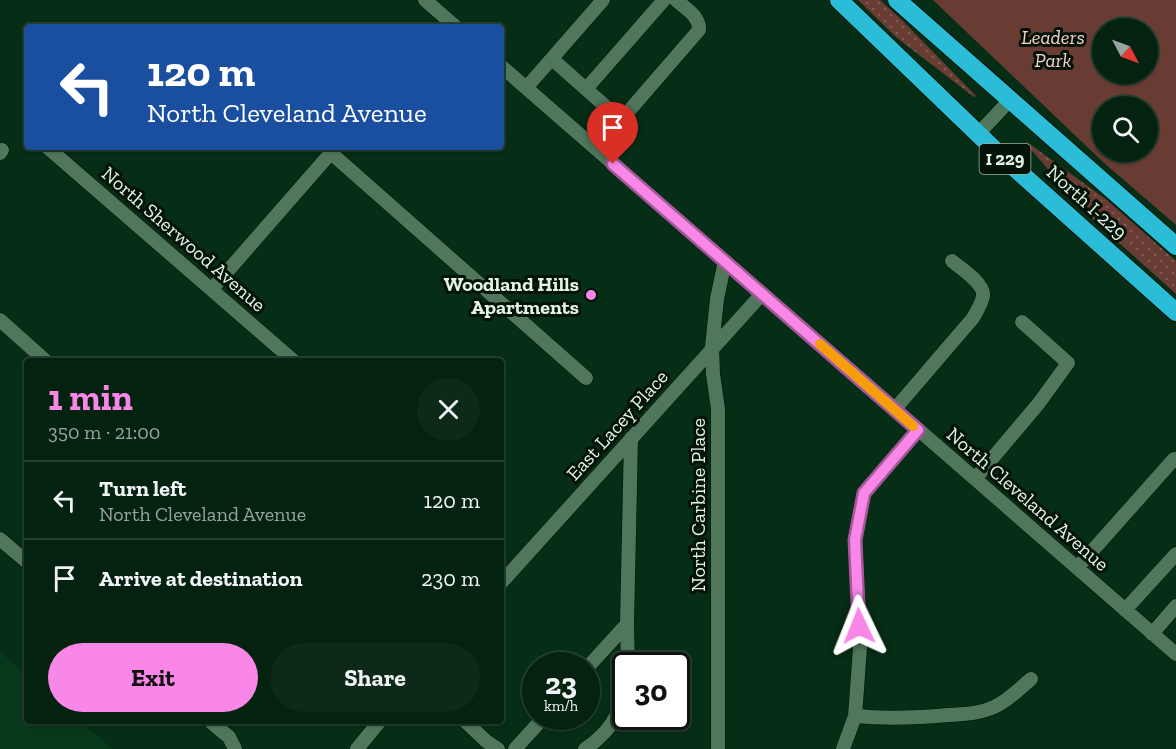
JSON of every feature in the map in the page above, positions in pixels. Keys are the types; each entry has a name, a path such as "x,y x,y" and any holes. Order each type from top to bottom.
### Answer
{"highway":[{"name":"North I-229","path":"839,0 978,134 1176,312"},
{"name":"North I-229","path":"897,0 1176,246"}],"street":[{"path":"425,0 447,24"},
{"path":"526,88 603,0"},
{"path":"586,89 664,0"},
{"path":"596,149 699,30 697,18 676,0"},
{"path":"552,58 621,120"},
{"name":"North Cleveland Avenue","path":"504,69 1176,654"},
{"path":"978,134 1010,100"},
{"name":"North Sherwood Avenue","path":"50,150 290,358"},
{"path":"212,289 333,150 586,378"},
{"name":"North Carbine Place","path":"718,749 718,420 712,374 712,347 717,299 725,261"},
{"path":"895,410 973,318 981,303 984,294 981,286 952,261"},
{"name":"East Lacey Place","path":"504,580 762,294"},
{"path":"0,320 43,358"},
{"path":"975,479 1039,403 1068,363 1022,322"},
{"path":"843,749 855,716 860,648 855,540 864,493 918,430"},
{"path":"628,652 631,438"},
{"path":"1077,568 1174,459 1176,461"},
{"path":"0,539 24,559"},
{"path":"1125,610 1176,554"},
{"path":"1152,634 1176,606"},
{"path":"600,654 627,624"},
{"path":"855,716 911,719 973,713 991,709 1003,703 1031,679"},
{"path":"585,749 606,732 612,722"},
{"path":"213,724 229,737 236,749"},
{"path":"357,749 377,724"},
{"path":"468,724 498,749"},
{"path":"515,749 532,730"}],"shaded area":[{"path":"0,652 24,672 24,724 83,724 113,749 0,749"}],"green space":[{"path":"858,0 880,0 976,96 974,97 897,38"},
{"name":"Leaders Park","path":"933,0 1176,0 1176,225 1103,162 1158,162 1158,96 1092,96 1092,152"},
{"path":"1027,142 1107,200 1176,261 1176,294 1087,214 1026,144"}],"slow traffic":[{"path":"820,344 913,426"}],"place":[{"name":"Woodland Hills Apartments","path":"591,295"}],"route":[{"path":"613,164 918,430 864,493 855,540 859,626"}]}
